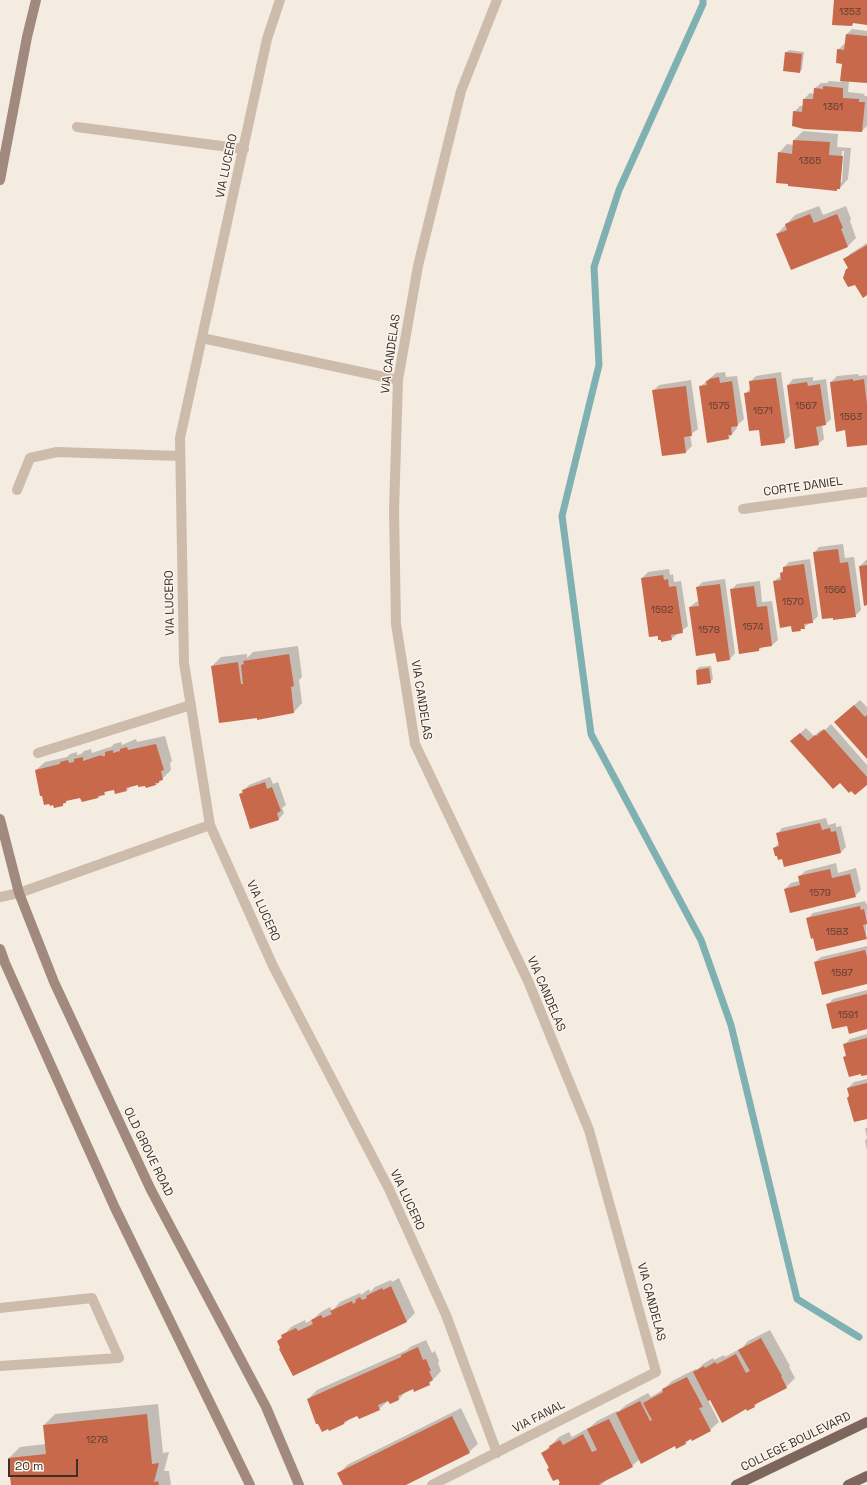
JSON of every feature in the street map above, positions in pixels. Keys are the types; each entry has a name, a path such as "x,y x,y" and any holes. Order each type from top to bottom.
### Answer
{"main road":[{"path":"0,180 27,37 36,0"},
{"name":"OLD GROVE ROAD","path":"0,819 19,893 54,982 150,1190 266,1407 299,1485"},
{"path":"0,949 5,964 115,1208 250,1485"},
{"name":"COLLEGE BOULEVARD","path":"736,1485 867,1422"},
{"path":"848,1485 867,1476"}],"street":[{"name":"VIA LUCERO","path":"280,0 267,39 180,438 184,663 210,825 273,966 388,1189 446,1315 497,1453"},
{"name":"VIA CANDELAS","path":"497,0 461,91 418,266 398,380 394,511 396,624 415,744 528,981 589,1130 656,1372"},
{"path":"77,127 244,148"},
{"path":"202,338 398,380"},
{"path":"17,490 30,458 57,452 180,456"},
{"name":"CORTE DANIEL","path":"743,509 867,492"},
{"path":"38,754 191,705"},
{"path":"0,897 19,893 210,825"},
{"path":"0,1308 92,1298 119,1358 0,1366"},
{"name":"VIA FANAL","path":"432,1485 656,1372"}],"building":[{"path":"834,0 867,0 867,25 853,23 852,26 832,25"},
{"path":"846,34 867,36 867,83 840,81 842,64 836,63 837,49 844,50"},
{"path":"785,52 802,54 800,73 783,71"},
{"path":"823,86 843,88 843,98 859,99 859,102 865,102 862,132 804,129 792,126 793,111 802,112 803,99 813,99 814,88 823,89"},
{"path":"793,140 830,142 829,155 843,156 840,189 837,189 837,191 788,186 788,184 776,183 778,152 792,154"},
{"path":"810,214 814,223 837,214 843,228 841,229 848,247 791,270 776,234 787,230 785,224"},
{"path":"867,245 867,295 863,298 855,285 848,287 843,278 846,269 848,268 843,259"},
{"path":"719,377 720,383 732,381 738,426 731,427 732,435 728,435 729,439 707,443 699,386 707,385 706,381 709,379"},
{"path":"776,378 785,443 761,446 759,430 749,431 744,393 750,392 749,381"},
{"path":"853,379 853,381 864,379 867,404 867,445 847,447 845,430 836,432 830,382"},
{"path":"807,382 808,386 820,384 826,425 816,427 819,445 795,449 787,385"},
{"path":"686,386 692,436 684,437 686,453 662,456 652,390"},
{"path":"838,549 840,563 848,562 856,617 833,620 833,618 822,619 813,552"},
{"path":"804,564 813,623 804,624 805,629 800,629 801,631 792,632 791,626 780,628 773,581 781,580 780,573 783,572 783,567"},
{"path":"867,565 867,605 864,606 859,566"},
{"path":"663,575 664,580 668,579 669,587 676,586 683,633 671,635 672,640 661,642 661,640 658,640 658,636 649,637 641,578"},
{"path":"720,584 730,660 717,662 715,653 696,656 689,607 699,606 696,587"},
{"path":"754,586 757,607 767,606 772,646 759,648 759,651 739,654 730,589"},
{"path":"289,654 294,686 291,687 294,713 257,720 257,718 219,723 211,666 238,662 241,684 243,684 241,665 244,664 243,661"},
{"path":"709,668 711,683 697,685 696,670"},
{"path":"854,705 865,717 867,715 867,759 834,722"},
{"path":"824,729 867,777 867,785 855,795 851,791 849,793 840,783 833,789 790,741 800,733 808,741"},
{"path":"156,744 164,770 161,771 163,780 159,781 159,783 155,783 156,785 146,788 145,786 138,787 138,785 126,788 127,791 115,794 114,790 104,792 105,795 98,796 98,798 82,802 80,798 66,801 66,803 63,803 63,806 54,808 53,805 44,805 42,796 40,796 35,770 60,764 60,762 68,760 69,763 74,762 74,759 83,757 83,761 101,755 105,756 105,752 113,750 113,753 127,747 128,750"},
{"path":"265,782 267,789 272,787 281,811 277,813 279,820 250,829 239,794 243,793 242,790"},
{"path":"820,823 822,830 830,828 831,832 836,831 841,853 784,867 782,859 778,860 777,856 775,856 773,848 779,846 776,833"},
{"path":"830,869 832,878 850,874 856,897 790,913 784,889 800,885 798,876"},
{"path":"860,906 861,910 864,909 867,922 867,924 863,925 867,939 816,951 813,938 811,939 806,918"},
{"path":"865,950 867,957 867,984 822,995 814,962"},
{"path":"867,994 867,1029 849,1034 847,1026 832,1029 826,1004"},
{"path":"867,1038 867,1075 861,1076 861,1074 849,1077 843,1057 846,1056 843,1044"},
{"path":"867,1083 867,1119 854,1122 847,1098 849,1096 847,1088"},
{"path":"391,1286 407,1322 293,1376 279,1349 280,1348 277,1341 282,1338 281,1335 296,1328 298,1331 313,1324 311,1320 321,1315 323,1318 332,1314 330,1311 352,1301 353,1304 356,1302 355,1300 360,1297 362,1300 367,1298 366,1296 382,1288 383,1290"},
{"path":"761,1338 787,1388 754,1405 755,1407 747,1411 746,1409 722,1423 710,1400 708,1401 693,1372 704,1366 705,1368 715,1362 717,1364 736,1354 746,1373 750,1371 738,1350"},
{"path":"418,1347 423,1360 426,1359 431,1371 429,1371 433,1380 429,1382 430,1385 414,1392 413,1389 398,1396 399,1400 390,1404 388,1401 378,1405 380,1410 359,1419 357,1416 329,1431 328,1429 322,1432 318,1424 316,1424 307,1399 401,1357 401,1355"},
{"path":"687,1377 703,1407 699,1408 711,1431 692,1441 691,1439 685,1442 686,1444 676,1449 675,1446 641,1464 616,1413 640,1401 650,1421 652,1420 643,1403 663,1392 662,1389"},
{"path":"147,1414 152,1464 159,1463 154,1482 158,1481 159,1485 11,1485 8,1458 46,1454 43,1425"},
{"path":"452,1416 470,1453 406,1485 343,1485 337,1473"},
{"path":"609,1419 633,1467 599,1484 600,1485 559,1485 560,1483 558,1479 553,1481 547,1469 549,1468 541,1453 550,1448 549,1446 560,1440 563,1445 583,1434 592,1452 597,1450 587,1429"}],"waterway":[{"path":"703,0 703,4 619,190 594,267 599,365 562,516 591,734 701,940 731,1025 797,1299 859,1337"}]}
